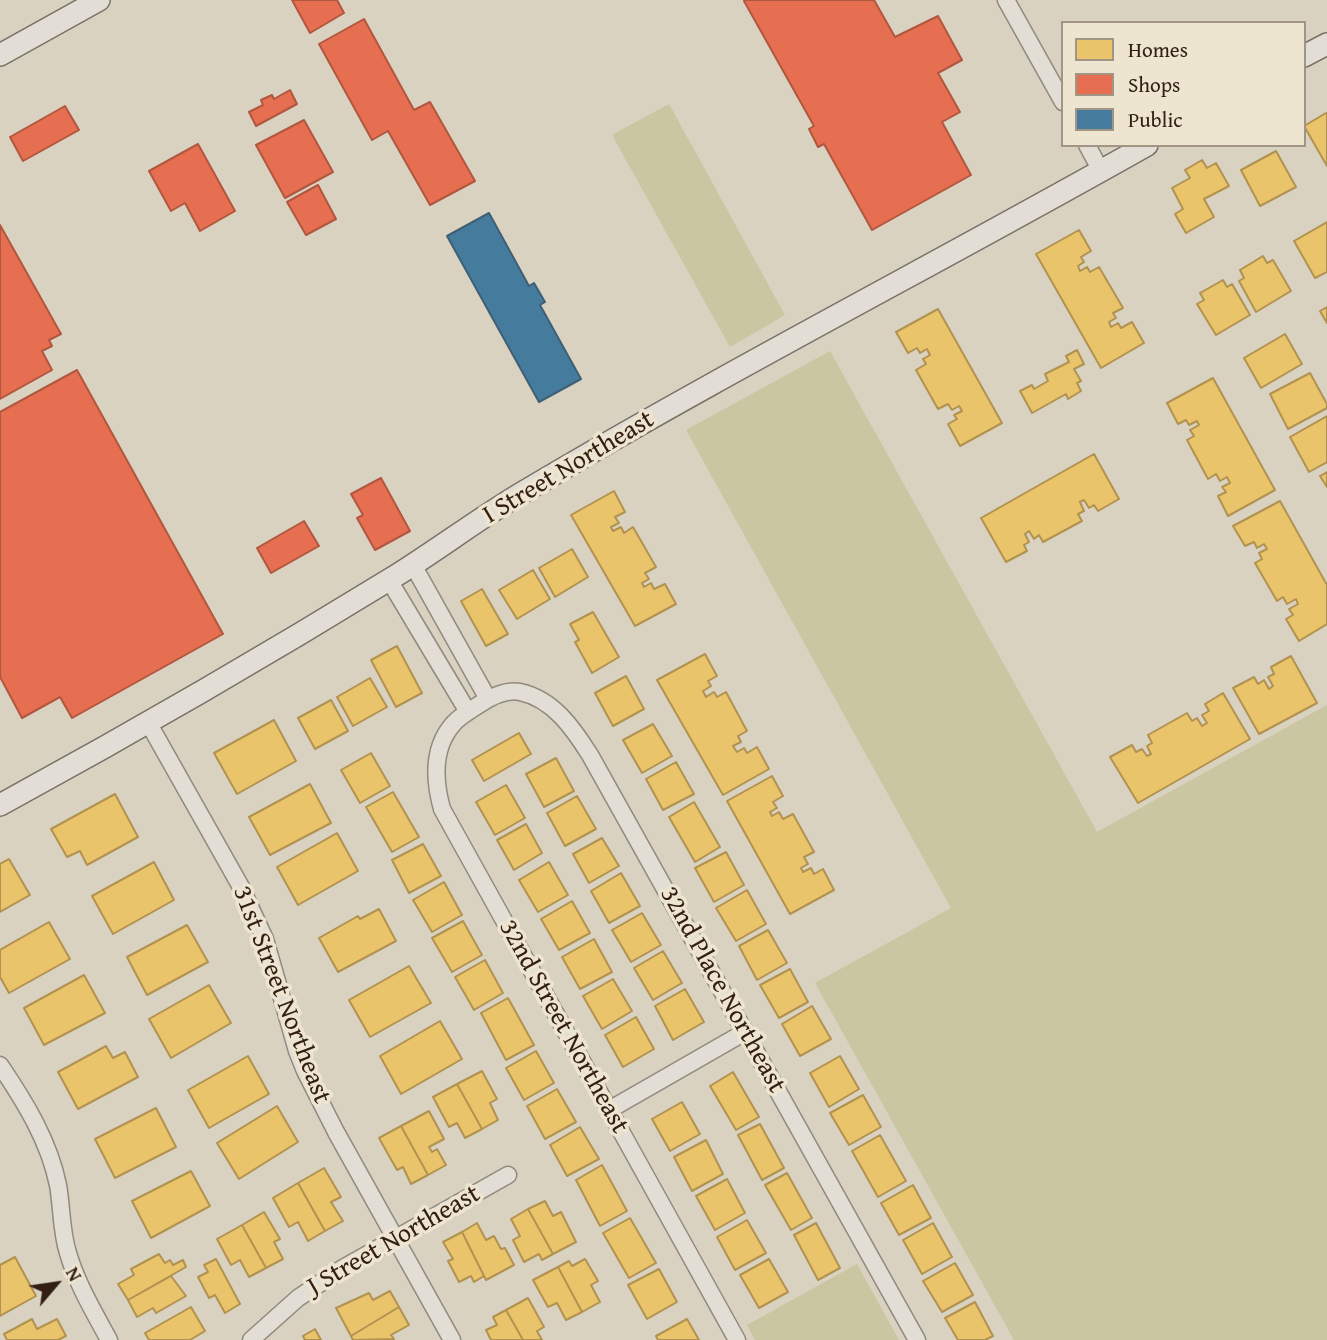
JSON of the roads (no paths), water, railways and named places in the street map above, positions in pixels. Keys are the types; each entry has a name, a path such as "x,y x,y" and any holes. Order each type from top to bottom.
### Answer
{"street":[{"path":"0,55 99,0"},
{"path":"1006,0 1061,98"},
{"path":"1306,55 1327,44"},
{"path":"1088,147 1101,171"},
{"name":"I Street Northeast","path":"0,805 149,724 389,580 527,489 733,372 1143,147"},
{"path":"413,565 488,699"},
{"path":"389,580 468,712"},
{"name":"32nd Place Northeast","path":"488,699 513,692 529,695 544,702 562,716 574,731 590,755 917,1340"},
{"name":"32nd Street Northeast","path":"488,699 455,722 442,738 436,757 438,796 442,809 737,1340"},
{"name":"31st Street Northeast","path":"149,724 241,887 265,939 305,1071 452,1340"},
{"path":"609,1110 745,1032"},
{"path":"0,1065 34,1120 45,1144 58,1185 62,1229 68,1255 81,1289 109,1340"},
{"name":"J Street Northeast","path":"250,1340 314,1286 395,1237 508,1175"}]}
